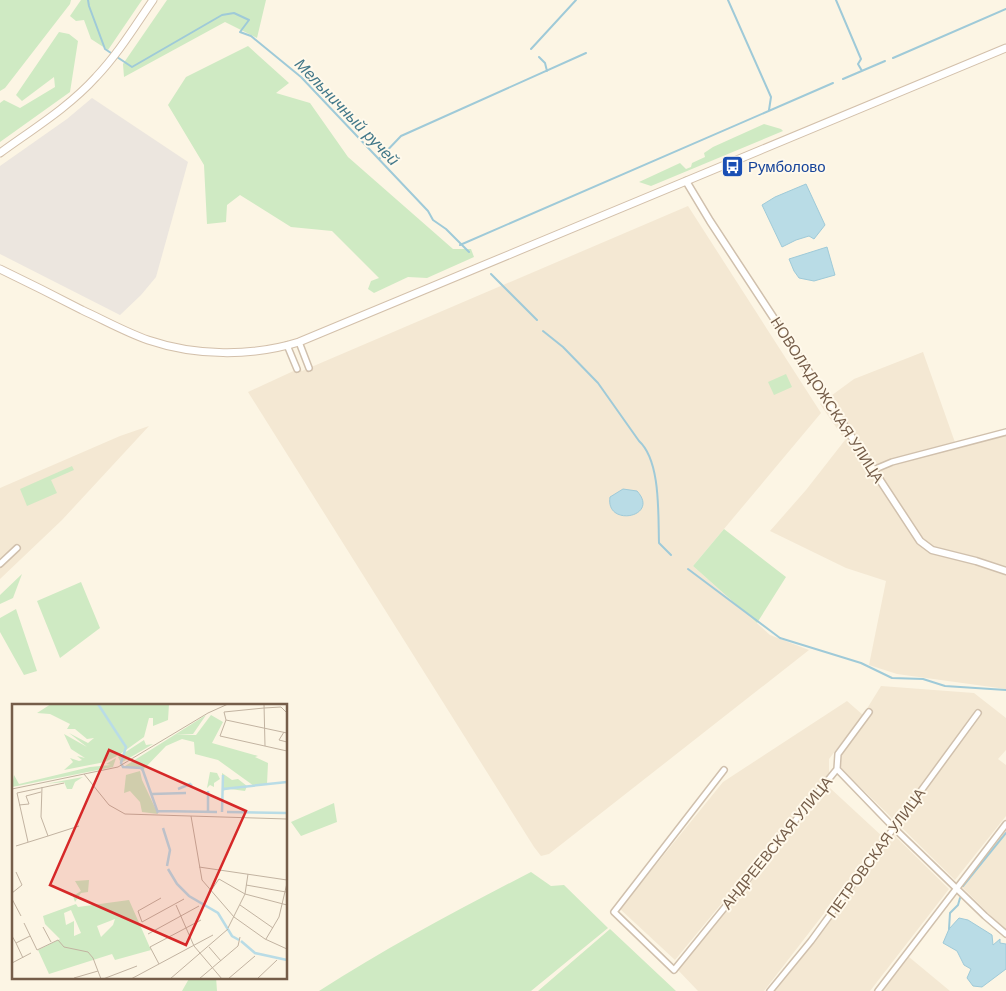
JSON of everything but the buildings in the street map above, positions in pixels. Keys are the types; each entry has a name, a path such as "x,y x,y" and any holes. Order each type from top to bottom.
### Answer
{"main road":[{"path":"0,152 61,109 96,78 112,59 153,0"},
{"path":"0,269 113,325 149,340 187,349 213,352 272,350 299,342 1006,48"}],"street":[{"name":"НОВОЛАДОЖСКАЯ УЛИЦА","path":"686,181 710,221 915,534 926,546 940,552 1006,571"},
{"path":"299,342 309,368"},
{"path":"287,346 297,369"},
{"path":"873,470 892,462 1006,432"},
{"path":"0,564 17,548"},
{"name":"АНДРЕЕВСКАЯ УЛИЦА","path":"724,770 614,912 674,970 837,769 838,754 869,712"},
{"name":"ПЕТРОВСКАЯ УЛИЦА","path":"770,991 812,941 978,713"},
{"path":"837,769 894,828 1006,934"},
{"path":"878,991 1006,824"}],"shaded area":[{"path":"92,98 188,162 156,277 120,315 0,254 0,166 67,119"},
{"path":"688,206 821,413 693,566 770,635 809,650 549,854 541,856 248,392 300,368 302,371"},
{"path":"923,352 957,448 1006,436 1006,689 897,674 869,665 886,581 846,568 770,531 806,490 845,440 820,404 854,379"},
{"path":"149,426 62,520 0,579 0,488 120,436"},
{"path":"881,686 974,693 1006,718 1006,750 998,759 1006,765 1006,816 955,880 841,768 838,754 857,723 829,759 829,773 675,960 620,909 723,782 847,701 863,715"},
{"path":"830,788 883,837 764,991 698,991 677,969"},
{"path":"1006,829 1006,931 961,886"},
{"path":"894,835 949,889 870,991 773,991"},
{"path":"909,957 950,991 882,991"}],"green space":[{"path":"0,0 71,0 70,4 5,88 0,91"},
{"path":"81,0 142,0 108,50 91,39 84,20 76,21 70,16"},
{"path":"167,0 266,0 257,38 225,22 124,77 123,64"},
{"path":"59,32 69,34 78,41 70,92 0,142 0,103 4,100 20,108 55,87 54,77 22,101 16,95"},
{"path":"248,46 289,83 276,93 310,103 348,157 453,249 471,249 474,257 427,278 408,277 374,293 368,289 371,281 379,278 332,231 291,227 240,195 227,205 226,222 207,224 204,165 168,105 186,77"},
{"path":"764,124 783,131 651,186 639,182 680,163 686,169 691,167 692,163 705,157 704,153 713,147"},
{"path":"786,374 792,387 774,395 768,382"},
{"path":"72,466 74,470 51,480 57,493 27,506 20,489"},
{"path":"724,529 786,577 757,623 693,566"},
{"path":"22,574 13,598 0,604 0,595"},
{"path":"81,582 100,628 60,658 37,601"},
{"path":"16,609 37,671 24,675 0,632 0,618"},
{"path":"334,803 337,822 301,836 291,822"},
{"path":"531,872 551,886 564,885 608,928 531,991 319,991 424,929"},
{"path":"610,929 676,991 538,991"},
{"path":"189,978 216,978 217,991 182,991"}],"water":[{"path":"806,184 825,225 814,239 809,236 782,247 762,205 775,197"},
{"path":"827,247 835,275 814,281 799,278 789,259"},
{"path":"623,489 637,491 643,500 642,507 638,512 623,516 615,513 611,507 610,497"},
{"path":"959,918 968,920 992,935 993,945 1000,939 1000,943 1006,944 1006,969 982,987 973,986 967,978 971,969 964,965 957,951 943,943 949,929"}],"waterway":[{"name":"Мельничный ручей","path":"88,0 105,49 132,67 222,15 234,13 249,20 240,32 251,36 301,77 428,211 433,220 446,229 469,252"},
{"path":"531,49 576,0"},
{"path":"728,0 771,97 769,110"},
{"path":"836,0 861,59 858,64 862,71"},
{"path":"893,58 1006,9"},
{"path":"379,159 401,136 586,53"},
{"path":"539,57 545,63 547,71"},
{"path":"843,79 885,61"},
{"path":"460,245 833,83"},
{"name":"Мельничный ручей","path":"491,274 537,320"},
{"name":"Мельничный ручей","path":"543,331 563,347 598,383 646,450 655,475 657,489 659,543 671,555"},
{"name":"Мельничный ручей","path":"688,569 780,638 861,663 892,678 923,679 945,686 1006,690"},
{"path":"963,886 1006,833"},
{"path":"949,929 950,913 958,905 960,898"}],"place":[{"name":"Румболово","path":"732,167"}]}
